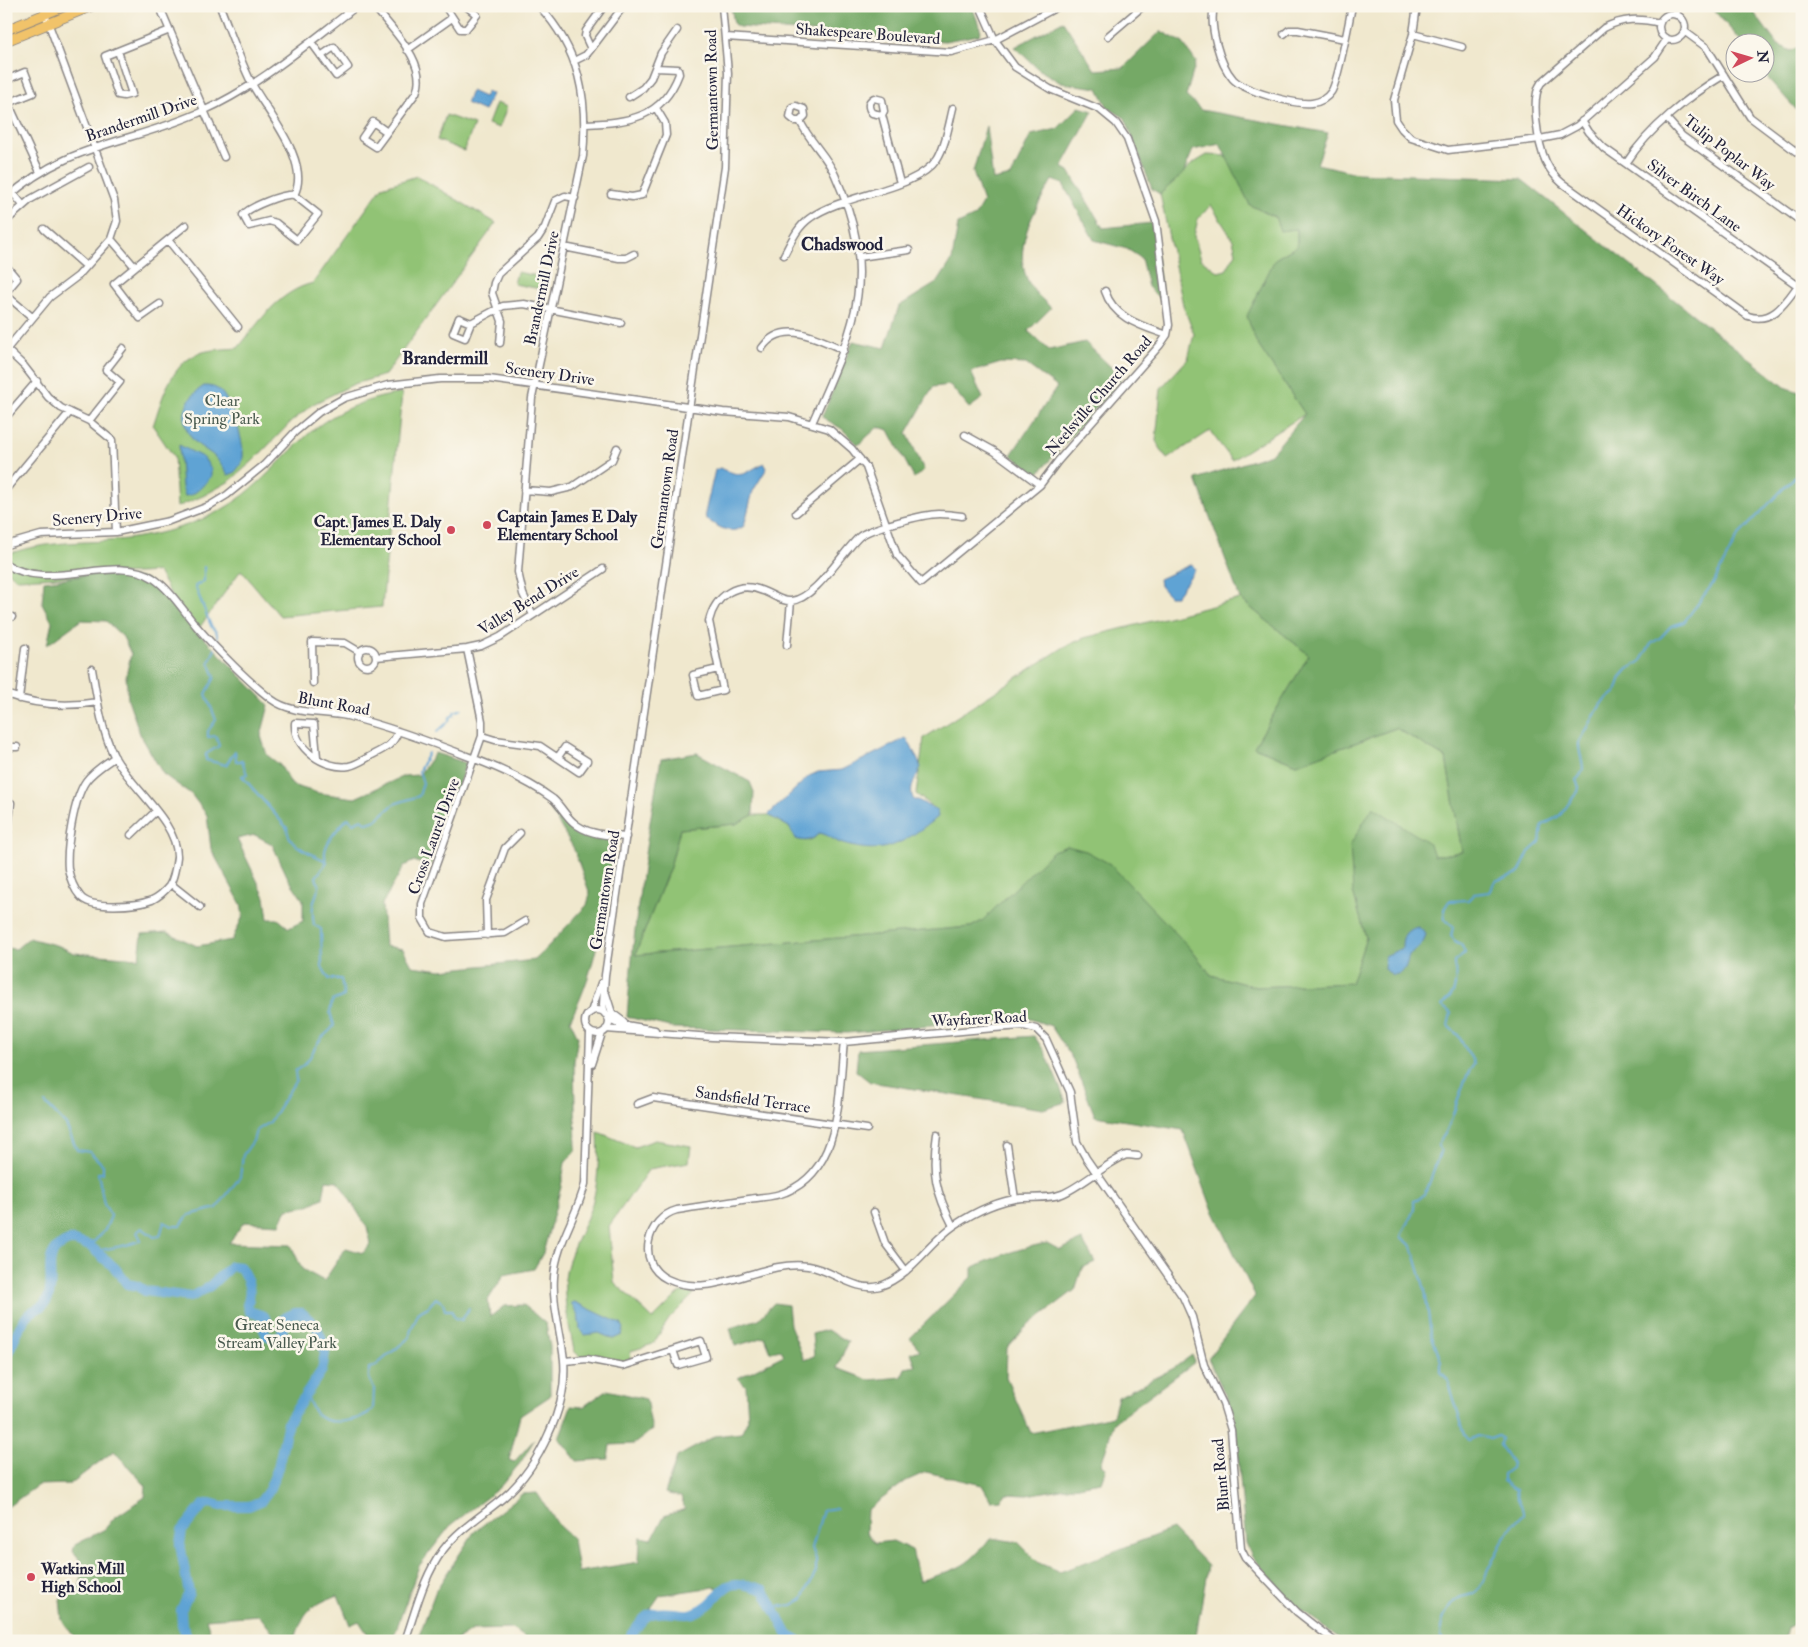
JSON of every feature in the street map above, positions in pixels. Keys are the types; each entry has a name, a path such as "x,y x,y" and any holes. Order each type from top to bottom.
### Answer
{"main road":[{"path":"6,30 65,6"},
{"path":"6,41 92,6"}],"street":[{"path":"343,6 347,14"},
{"name":"Brandermill Drive","path":"6,199 40,172 94,146 155,130 204,111 252,84 357,6"},
{"path":"374,6 418,66 419,86 387,132"},
{"path":"445,6 460,29 466,29 476,14 466,6"},
{"name":"Brandermill Drive","path":"533,615 523,594 518,572 535,384 583,156 586,124 582,87 574,60 564,40 539,6"},
{"path":"592,49 585,36 586,31 604,6"},
{"path":"574,60 586,55 592,49 622,8 620,6"},
{"name":"Germantown Road","path":"606,1016 603,1005 605,975 725,167 728,110 726,37 722,6"},
{"name":"Neelsville Church Road","path":"921,583 1040,484 1167,335 1169,325 1156,221 1124,134 1116,123 1099,109 1050,89 1024,74 1004,55 980,6"},
{"name":"Shakespeare Boulevard","path":"726,37 932,52 969,49 995,40 1059,6"},
{"path":"1108,36 1143,6"},
{"path":"1214,6 1212,22 1214,35 1229,73 1244,87 1259,94 1307,103 1324,99 1334,88 1352,6"},
{"path":"1416,6 1413,34 1394,100 1396,120 1411,138 1448,150 1540,139 1560,134 1582,121 1655,57 1667,39"},
{"path":"1676,15 1678,6"},
{"path":"221,9 252,84 297,164 299,182 294,195"},
{"path":"162,12 224,157"},
{"path":"45,14 94,146 117,213 117,221 111,239 78,276 50,297 6,350 24,366 48,397 70,412 89,421 107,435 114,446 116,532"},
{"path":"1684,31 1675,40 1667,39 1660,32 1660,23 1668,15 1676,15 1682,20 1684,31 1707,48 1750,117 1802,156"},
{"path":"407,50 452,18"},
{"name":"Hickory Forest Way","path":"1660,23 1630,19 1616,22 1604,28 1542,83 1537,89 1535,105 1545,160 1562,183 1748,316 1764,319 1776,313 1800,283"},
{"path":"118,51 132,94 124,96 118,95 105,56 170,30"},
{"path":"629,97 643,88 656,68 661,53 677,30"},
{"path":"1284,34 1289,30 1298,30 1345,39"},
{"path":"1413,34 1462,47"},
{"path":"310,42 336,76 348,67 334,48 322,56"},
{"path":"586,124 619,123 631,120 656,108 664,99 679,74 678,68 656,68"},
{"path":"6,80 24,72 33,93 7,101 40,172"},
{"path":"1627,162 1636,148 1699,89 1724,75"},
{"path":"611,194 632,197 642,195 666,135 665,122 656,108"},
{"path":"784,255 797,231 808,219 824,209 921,174 936,160 942,149 953,108"},
{"path":"882,115 900,182"},
{"name":"Tulip Poplar Way","path":"1667,119 1682,136 1802,222"},
{"path":"800,121 804,131 834,172 855,229 858,257 857,304 844,350 812,423"},
{"name":"Silver Birch Lane","path":"1582,121 1589,132 1604,148 1627,162 1800,283"},
{"path":"6,221 22,204 89,167"},
{"path":"13,193 22,204"},
{"path":"294,195 318,214 297,240 276,223 269,221 249,226 247,224 243,215 247,210 282,196 294,195"},
{"path":"500,343 503,329 492,293 498,274 538,238 556,201 565,196 574,198"},
{"path":"160,304 140,318 114,287 115,282 186,225"},
{"path":"44,230 86,266"},
{"path":"111,239 134,266"},
{"path":"168,240 238,327"},
{"path":"564,247 619,258 626,258 634,254"},
{"path":"858,257 909,250"},
{"path":"6,266 17,279 6,294 32,317"},
{"path":"1105,291 1108,301 1125,317 1167,335"},
{"path":"471,323 511,304 550,309 621,323"},
{"path":"762,348 767,341 777,334 796,332 844,350"},
{"path":"89,421 120,382 106,370 123,348"},
{"name":"Scenery Drive","path":"6,545 40,535 116,532 169,521 209,506 227,496 264,465 295,432 319,412 344,398 388,385 440,379 489,379 724,412 789,417 829,429 860,459 870,477 898,555 921,583"},
{"path":"6,417 37,381"},
{"path":"6,489 70,412"},
{"path":"965,435 994,451 1040,484"},
{"path":"524,490 551,492 572,486 612,460 617,448"},
{"path":"796,514 860,459"},
{"path":"718,669 693,675 698,696 724,690 708,621 711,610 719,599 738,588 754,588 784,601 791,602 806,596 859,538 887,526 922,516 940,514 962,516"},
{"name":"Blunt Road","path":"6,564 31,574 47,576 106,571 142,572 163,587 218,649 271,699 285,708 346,716 398,731 475,759 545,794 561,807 572,821 584,829 601,834 626,837"},
{"name":"Valley Bend Drive","path":"376,657 467,649 481,646 500,637 603,569"},
{"path":"787,645 791,602"},
{"path":"313,684 312,642 345,643 360,652"},
{"path":"19,699 25,648"},
{"name":"Valley Bend Drive","path":"363,649 371,649 376,657 371,665 363,666 358,660 363,649"},
{"name":"Cross Laurel Drive","path":"467,649 482,721 482,736 421,911 426,929 435,935 446,937 510,932 525,921"},
{"path":"92,669 106,735 115,757 138,791 169,825 177,855 171,884 153,900 97,906 83,900 75,890 68,870 68,853 78,800 86,780 115,757"},
{"path":"6,694 19,699 59,704 98,702"},
{"path":"317,757 314,724 295,723 295,737 317,757 334,766 354,765 387,748 396,739 398,731"},
{"path":"482,736 540,746 558,757"},
{"path":"6,747 17,747"},
{"path":"6,802 11,803 6,847"},
{"path":"130,835 156,811"},
{"path":"486,935 486,900 505,848 520,833"},
{"path":"171,884 200,907"},
{"path":"605,975 608,1003 612,1013 627,1024"},
{"name":"Germantown Road","path":"591,1012 605,975"},
{"path":"405,1641 426,1581 444,1550 460,1531 518,1484 540,1452 555,1420 562,1398 564,1361 555,1305 554,1276 560,1247 578,1207 585,1184 590,1032 585,1021 591,1012 599,1011 606,1016 604,1031 589,1075"},
{"name":"Wayfarer Road","path":"606,1016 627,1024 666,1032"},
{"name":"Wayfarer Road","path":"604,1031 666,1032 712,1037 844,1042 994,1028 1024,1026 1036,1029 1046,1039 1061,1069 1074,1106 1077,1142 1170,1279"},
{"path":"590,1032 596,1034 604,1031"},
{"path":"844,1042 834,1124 830,1146 822,1163 803,1183 776,1195 677,1210 662,1217 654,1226 648,1238 648,1250 651,1263 668,1280 678,1283 702,1285 795,1265 818,1268 855,1284 877,1287 895,1280 953,1226 984,1208 1015,1199 1060,1195 1126,1155 1138,1156"},
{"name":"Sandsfield Terrace","path":"637,1104 653,1098 867,1129"},
{"path":"937,1134 934,1156 935,1182 940,1202 953,1226"},
{"path":"1007,1145 1015,1199"},
{"path":"874,1212 885,1243 906,1271"},
{"name":"Blunt Road","path":"1170,1279 1190,1310 1204,1365 1223,1404 1229,1424 1233,1448 1241,1549 1252,1564 1293,1608 1334,1641"},
{"path":"564,1361 587,1360 623,1366 700,1341 706,1357 678,1365 673,1350"}],"green space":[{"path":"731,6 972,6 981,31 979,35 945,41 739,27 734,24"},
{"path":"1710,6 1749,6 1768,32 1733,32"},
{"path":"1063,21 1095,70 1123,68 1161,31 1183,43 1196,62 1186,96 1201,110 1328,133 1317,164 1357,173 1521,179 1785,387 1802,393 1802,1619 1787,1628 1784,1641 1343,1641 1292,1603 1252,1556 1246,1543 1234,1414 1208,1358 1255,1296 1211,1206 1183,1130 1095,1116 1073,1060 1051,1026 1027,1018 847,1033 674,1028 627,1017 640,888 661,759 697,753 750,782 754,792 753,815 736,824 680,829 670,867 635,955 971,927 982,921 1053,851 1067,846 1086,851 1110,864 1189,947 1211,975 1256,987 1351,983 1366,938 1353,892 1350,845 1373,807 1430,844 1434,856 1462,852 1446,758 1396,728 1297,764 1254,747 1309,655 1240,599 1196,479 1271,454 1305,414 1256,342 1247,316 1275,259 1297,246 1297,229 1280,231 1275,217 1250,205 1220,144 1193,150 1183,174 1160,194 1152,189 1125,118 1108,108 1098,88 1061,83 1038,69 1015,47"},
{"path":"1776,43 1791,51 1802,45 1802,116 1771,82 1776,82"},
{"path":"496,103 507,107 499,128 488,124"},
{"path":"1079,107 1093,111 1062,167 1069,171 1103,228 1152,223 1163,302 1148,287 1141,258 1127,249 1094,240 1063,184 1052,180 1038,205 1027,231 1023,244 1022,258 1024,271 1030,285 1051,308 1028,331 1049,350 1085,342 1122,378 1037,475 1011,455 1057,387 1026,364 1001,363 971,372 983,398 969,408 950,385 933,387 907,433 924,470 914,478 889,430 878,427 858,445 842,429 822,417 853,341 885,348 899,306 938,282 952,260 958,224 975,216 983,202 973,172 986,126 993,180 1011,176 1031,135 1057,129"},
{"path":"446,115 474,125 464,151 437,140"},
{"path":"1207,155 1227,156 1250,205 1297,229 1297,246 1275,259 1256,342 1305,414 1232,460 1210,431 1167,459 1156,441 1161,388 1188,359 1194,334 1183,305 1160,194 1192,164","holes":["1211,205 1233,240 1236,253 1226,270 1218,272 1201,259 1194,236 1198,219"]},
{"name":"Clear Spring Park","path":"417,176 496,223 385,375 354,384 313,404 291,422 253,461 230,481 203,496 177,507 174,457 153,426 164,394 174,374 181,365 200,353 238,348 262,318 280,300 301,287 313,283 382,187"},
{"path":"517,272 543,277 541,289 514,284"},
{"name":"Clear Spring Park","path":"402,393 382,607 280,616 241,570 194,635 158,572 17,579 6,570 6,555 19,551 56,544 136,538 180,527 208,517 244,495 312,431 335,415 360,403"},
{"name":"Great Seneca Stream Valley Park","path":"107,573 147,579 269,705 261,736 267,755 280,765 292,785 318,793 355,798 404,776 419,775 435,753 466,763 430,867 414,861 404,866 382,904 385,946 403,949 412,966 441,970 535,960 587,905 590,894 573,847 548,806 553,806 577,833 613,841 604,910 595,955 580,999 570,1020 578,1037 574,1061 576,1150 565,1163 561,1187 543,1253 534,1269 504,1275 488,1300 490,1317 504,1306 524,1305 546,1324 550,1347 550,1396 520,1416 509,1460 514,1462 534,1440 521,1462 500,1487 450,1526 419,1566 392,1641 372,1641 359,1621 350,1625 338,1595 309,1610 294,1641 279,1641 259,1615 206,1619 213,1641 77,1641 62,1620 60,1599 80,1586 84,1565 73,1551 75,1545 105,1529 114,1518 145,1497 146,1486 114,1451 70,1484 38,1485 6,1508 6,948 16,949 29,938 59,946 74,953 139,958 142,934 167,932 197,946 232,940 243,916 241,904 211,849 207,815 191,794 163,774 140,734 128,699 126,676 131,654 123,637 106,621 81,620 47,645 52,622 42,603 44,581","holes":["255,835 272,844 288,878 303,900 303,921 289,928 278,919 268,919 265,897 237,839","326,1180 338,1181 367,1227 371,1244 363,1253 346,1248 324,1281 302,1269 291,1245 229,1243 244,1222 280,1224 287,1209 307,1206 323,1198"]},
{"path":"1240,599 1309,655 1254,747 1297,764 1396,728 1446,758 1462,852 1434,856 1353,892 1366,938 1351,983 1256,987 1211,975 1189,947 1017,887 982,921 971,927 635,955 670,867 680,829 736,824 753,815 768,815 789,827 796,839 809,840 819,833 826,834 840,843 937,817 937,811 916,794 924,738 1064,647 1084,638"},
{"path":"1034,1036 1045,1052 1066,1102 1043,1109 870,1082 856,1071 858,1050"},
{"path":"598,1132 635,1147 655,1140 691,1146 689,1162 649,1169 609,1226 614,1282 653,1319 680,1292 695,1293 669,1319 653,1344 631,1351 630,1361 626,1362 580,1357 574,1351 566,1306 565,1279 569,1259 589,1214 596,1186"},
{"path":"1082,1240 1095,1262 1082,1268 1075,1290 1025,1328 1007,1348 1006,1378 1031,1433 1113,1416 1118,1397 1174,1368 1192,1355 1195,1362 1114,1422 1101,1465 1106,1468 1101,1482 1027,1495 1006,1494 1001,1500 991,1501 982,1485 926,1472 906,1481 867,1510 866,1532 875,1543 893,1541 912,1550 919,1581 951,1571 966,1563 982,1549 990,1538 1018,1542 1039,1563 1060,1572 1172,1529 1208,1566 1195,1641 875,1641 834,1638 834,1641 530,1641 513,1629 472,1630 455,1641 417,1641 436,1590 474,1532 522,1494 537,1493 559,1526 573,1539 578,1572 639,1562 640,1537 652,1539 664,1516 685,1509 681,1497 665,1493 677,1457 715,1436 741,1433 748,1419 746,1386 738,1378 784,1355 781,1350 771,1352 765,1337 735,1346 730,1328 759,1319 774,1303 788,1305 790,1325 804,1360 814,1356 812,1334 827,1330 848,1342 837,1368 869,1380 902,1377 905,1368 916,1366 911,1353 920,1350 910,1338 972,1277 972,1268 1009,1253 1047,1243 1060,1250","holes":["714,1587 721,1589 705,1606 694,1613 658,1612 646,1615 660,1595"]},
{"path":"607,1390 646,1399 652,1430 634,1444 610,1445 608,1459 577,1461 559,1438 571,1406 583,1407"}],"water":[{"path":"471,91 484,97 487,92 492,94 484,111 466,103"},
{"path":"204,386 214,387 222,393 230,406 239,433 243,449 242,461 234,473 228,475 215,457 195,442 186,427 184,419 187,404 191,397"},
{"path":"179,445 204,458 211,469 211,476 206,482 196,492 185,496 182,487"},
{"path":"764,463 767,468 753,491 744,526 739,529 729,530 706,519 705,513 715,470 720,468 742,474"},
{"path":"1192,564 1195,570 1176,596 1169,596 1160,586 1159,579"},
{"path":"906,738 921,767 913,783 912,796 914,800 918,800 937,811 938,817 915,834 884,848 859,848 843,844 819,833 814,838 806,841 796,839 789,827 768,815 809,776 818,772 842,770"},
{"path":"1418,927 1426,934 1424,941 1409,955 1403,971 1393,975 1384,969 1385,956 1402,948 1405,934"},
{"path":"575,1302 621,1324 624,1328 622,1335 613,1339 599,1333 585,1335 580,1329 578,1315 571,1303"}],"waterway":[{"path":"1444,1641 1440,1637 1440,1632 1443,1620 1452,1604 1461,1597 1478,1590 1505,1538 1513,1525 1523,1515 1516,1490 1503,1481 1503,1474 1511,1468 1512,1463 1500,1445 1501,1438 1498,1436 1490,1439 1478,1436 1469,1440 1465,1435 1448,1380 1441,1372 1441,1361 1431,1334 1425,1290 1412,1246 1401,1237 1412,1215 1414,1201 1420,1198 1428,1188 1441,1151 1438,1145 1446,1132 1465,1079 1474,1063 1458,1035 1448,1026 1451,1013 1442,1006 1453,993 1456,980 1455,962 1465,953 1461,944 1451,936 1453,927 1445,920 1444,909 1449,901 1468,900 1474,894 1489,892 1495,881 1519,873 1529,852 1540,842 1542,826 1560,815 1578,792 1579,787 1576,780 1580,776 1583,767 1579,743 1601,704 1616,692 1621,677 1628,669 1640,662 1651,644 1671,626 1684,622 1714,582 1738,536 1802,469"},
{"path":"204,567 204,581 195,586 211,626 217,633 217,644"},
{"path":"215,649 209,662 215,677 206,694 216,720 208,731 208,737 216,736 219,746 206,754 206,760 226,765 235,751 236,761 242,761 247,774 242,776 287,828 291,840 301,849 326,861"},
{"path":"437,732 449,721 454,712 462,709"},
{"path":"96,1251 125,1246 141,1240 137,1232 142,1228 154,1237 160,1236 164,1222 172,1226 180,1226 189,1215 217,1208 240,1177 243,1155 253,1141 256,1131 270,1122 296,1080 295,1071 308,1060 320,1040 334,1025 330,1012 332,1001 344,996 341,979 329,979 322,967 321,929 314,925 313,919 313,905 319,887 316,877 327,862 325,856 327,844 348,818 353,823 362,819 367,823 376,820 394,804 419,796 423,783 419,771 428,753"},
{"path":"45,1103 66,1125 77,1150 90,1152 103,1165 103,1173 98,1173 104,1204 111,1216 105,1230 90,1246"},
{"path":"6,1356 24,1320 30,1313 44,1304 48,1298 51,1281 50,1265 54,1251 71,1240 90,1246 115,1268 127,1284 137,1286 145,1291 191,1297 210,1286 231,1266 240,1267 249,1285 250,1295 247,1305 249,1311 264,1316 267,1321 264,1329 265,1335 274,1338 282,1337 284,1318 295,1313 302,1313 316,1326 325,1353 322,1370 288,1422 278,1468 269,1490 261,1501 249,1506 221,1506 210,1503 203,1505 182,1531 180,1544 189,1593 181,1610 182,1625 189,1641"},
{"path":"305,1394 315,1413 323,1419 338,1422 361,1417 373,1409 374,1389 369,1378 369,1368 374,1367 410,1337 417,1313 428,1307 436,1298 443,1303 445,1310 451,1310 455,1318 462,1320 469,1308"},
{"path":"774,1607 792,1605 803,1599 816,1571 816,1559 812,1548 823,1510 837,1508"},
{"path":"627,1641 642,1621 650,1614 664,1612 694,1613 713,1601 723,1590 736,1584 748,1585 764,1590 788,1635 798,1641"}],"place":[{"name":"Captain James E Daly Elementary School","path":"487,525"},
{"name":"Capt. James E. Daly Elementary School","path":"451,530"},
{"name":"Watkins Mill High School","path":"31,1577"}],"district":[{"name":"Chadswood","path":"842,244"},
{"name":"Brandermill","path":"445,358"}]}
